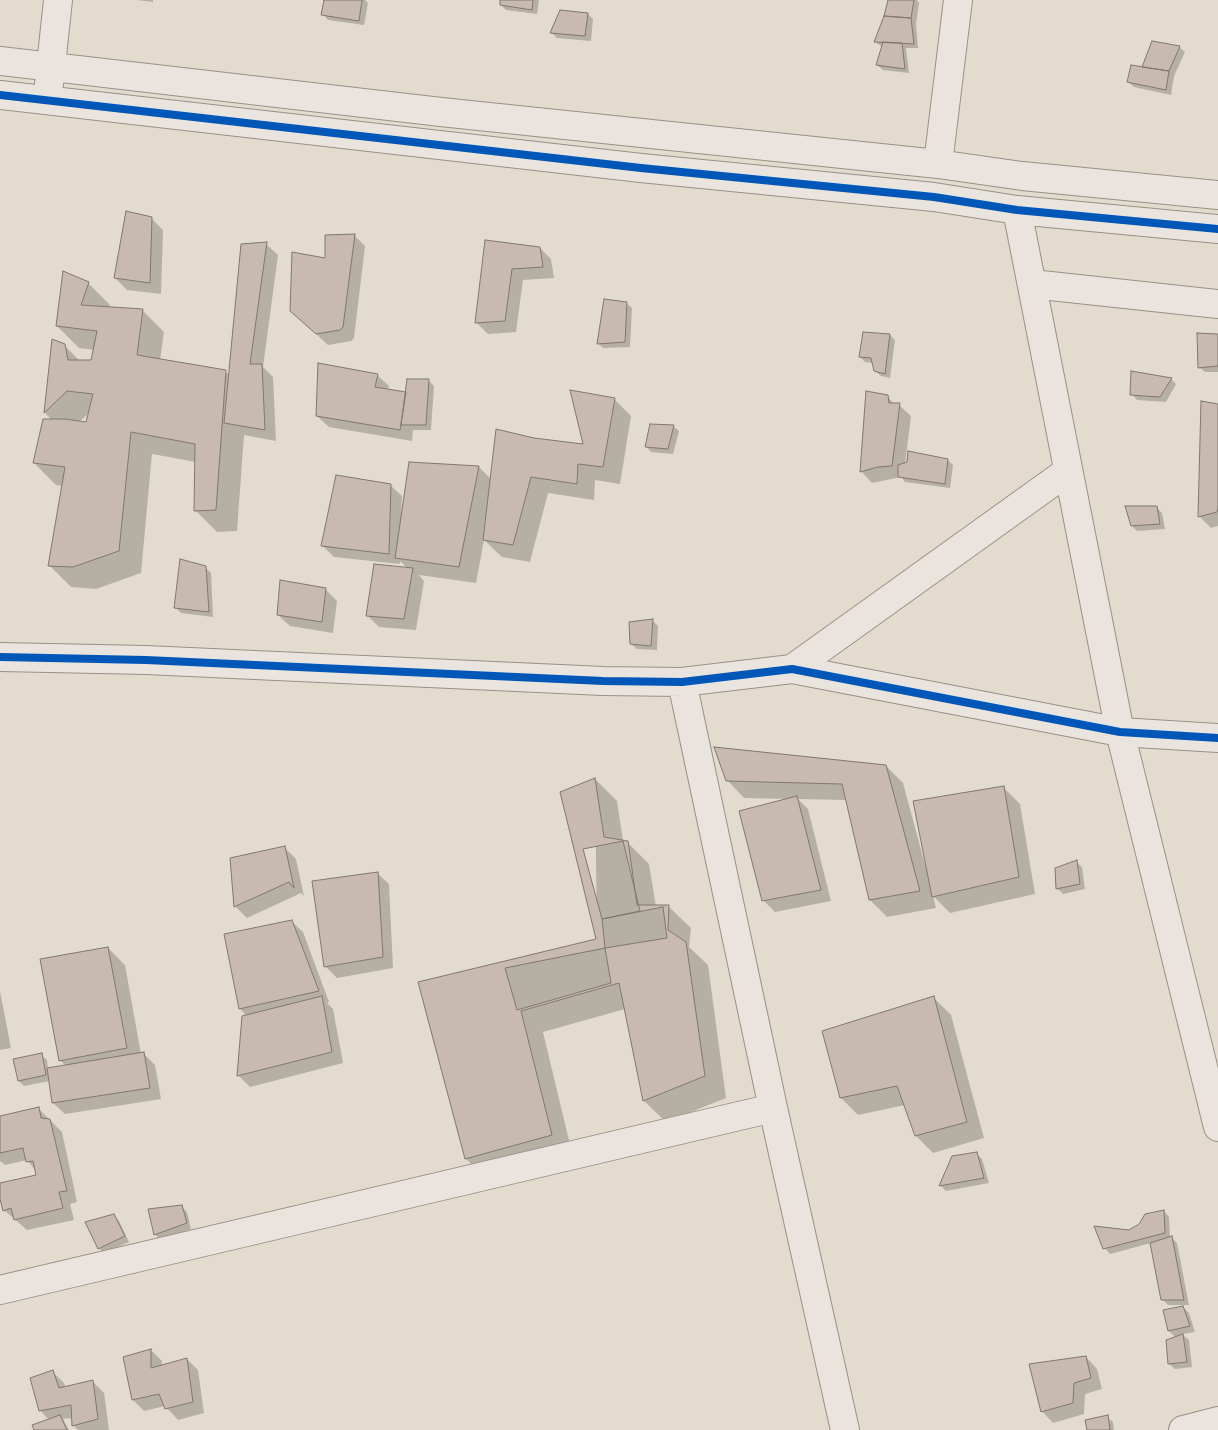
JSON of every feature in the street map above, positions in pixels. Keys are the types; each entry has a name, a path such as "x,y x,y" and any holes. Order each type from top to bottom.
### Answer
{"street":[{"path":"48,100 58,0"},
{"path":"938,164 958,0"},
{"path":"0,61 450,113 938,164 1022,176 1218,195"},
{"path":"0,95 631,167 934,197 1017,210 1218,230"},
{"path":"1017,210 1120,732 1218,1127"},
{"path":"1032,284 1218,304"},
{"path":"792,669 1068,471"},
{"path":"0,657 156,661 603,681 682,682 792,669 1120,732 1218,738"},
{"path":"682,682 773,1108 845,1430"},
{"path":"0,1290 773,1108"},
{"path":"1184,1430 1218,1421"}],"building":[{"path":"324,0 362,0 359,21 321,15"},
{"path":"500,0 533,0 532,10 500,5"},
{"path":"888,0 914,0 911,18 884,16"},
{"path":"560,10 588,13 585,36 550,33"},
{"path":"884,16 911,18 914,44 874,42"},
{"path":"1152,41 1180,46 1169,71 1142,67"},
{"path":"883,42 902,43 905,69 876,65"},
{"path":"1131,65 1169,71 1166,90 1127,82"},
{"path":"126,211 152,217 150,283 114,278"},
{"path":"355,234 343,327 340,330 316,334 290,311 292,252 325,258 325,235"},
{"path":"485,240 540,247 543,267 512,269 505,321 475,323"},
{"path":"267,242 250,364 262,364 265,430 224,423 241,244"},
{"path":"63,271 89,282 81,305 143,309 137,355 226,370 216,510 194,511 195,444 131,432 119,551 73,567 48,566 65,467 33,463 43,419 65,419 86,422 93,394 67,391 44,413 52,339 65,344 68,360 91,360 97,331 56,326"},
{"path":"604,299 627,302 625,342 597,344"},
{"path":"863,332 890,334 885,374 874,371 871,358 859,357"},
{"path":"1197,333 1218,334 1218,366 1198,368"},
{"path":"318,363 378,374 375,387 406,392 400,430 316,416"},
{"path":"1131,371 1172,378 1160,397 1130,395"},
{"path":"407,379 429,379 426,425 401,425"},
{"path":"570,390 615,398 603,467 578,464 577,484 531,477 513,545 483,540 496,429 534,438 583,444"},
{"path":"866,391 888,395 889,403 900,403 892,466 878,467 860,472"},
{"path":"1201,401 1218,404 1218,507 1217,512 1198,517"},
{"path":"650,424 674,425 668,449 645,447"},
{"path":"908,451 948,459 945,484 898,477 898,465 907,462"},
{"path":"409,462 479,466 459,567 395,558"},
{"path":"336,475 391,484 389,554 321,546"},
{"path":"1125,506 1157,506 1160,524 1131,526"},
{"path":"180,559 206,566 209,612 174,608"},
{"path":"374,564 413,568 404,619 366,616"},
{"path":"280,580 326,588 322,622 277,615"},
{"path":"653,619 651,646 630,644 629,622"},
{"path":"714,747 886,765 920,891 869,900 842,784 726,781"},
{"path":"595,778 604,837 628,841 637,905 669,905 668,930 686,942 705,1076 643,1101 619,983 521,1011 552,1135 465,1159 418,982 596,939 560,792"},
{"path":"1004,786 1019,877 932,897 913,801"},
{"path":"797,796 821,890 762,901 739,811"},
{"path":"623,841 640,911 602,919 583,849"},
{"path":"285,846 294,888 289,882 234,907 230,858"},
{"path":"1077,860 1080,884 1056,889 1055,868"},
{"path":"378,872 383,957 324,967 312,881"},
{"path":"663,907 667,938 605,948 602,919"},
{"path":"292,920 319,991 239,1009 224,934"},
{"path":"108,947 127,1048 59,1061 40,959"},
{"path":"605,948 611,983 517,1010 505,968"},
{"path":"322,996 332,1052 237,1076 242,1016"},
{"path":"934,996 967,1122 915,1136 897,1086 840,1098 822,1031"},
{"path":"144,1052 150,1088 52,1103 47,1068"},
{"path":"42,1053 46,1075 18,1081 13,1059"},
{"path":"39,1107 41,1118 50,1119 67,1191 59,1192 63,1208 14,1220 11,1208 3,1211 0,1199 0,1183 36,1175 33,1161 26,1162 23,1148 0,1153 0,1116"},
{"path":"977,1152 984,1178 939,1186 952,1156"},
{"path":"182,1205 187,1223 154,1235 148,1209"},
{"path":"1164,1210 1165,1233 1103,1249 1094,1226 1129,1230 1139,1224 1145,1214"},
{"path":"114,1214 125,1236 98,1249 85,1222"},
{"path":"1172,1236 1184,1300 1161,1300 1150,1243"},
{"path":"1183,1306 1190,1326 1168,1331 1163,1310"},
{"path":"1183,1334 1187,1362 1168,1364 1166,1340"},
{"path":"151,1349 151,1368 187,1358 193,1402 165,1409 159,1394 132,1400 123,1357"},
{"path":"1086,1356 1091,1378 1074,1383 1073,1403 1041,1412 1029,1364"},
{"path":"53,1370 59,1388 93,1380 98,1419 72,1426 71,1405 39,1411 30,1378"},
{"path":"60,1415 67,1430 34,1430 32,1425"},
{"path":"1108,1415 1110,1430 1087,1430 1085,1420"}],"cycle path":[{"path":"0,95 641,168 934,197 1017,210 1218,229"},
{"path":"0,657 146,660 603,681 682,682 792,669 1120,732 1218,738"}]}
